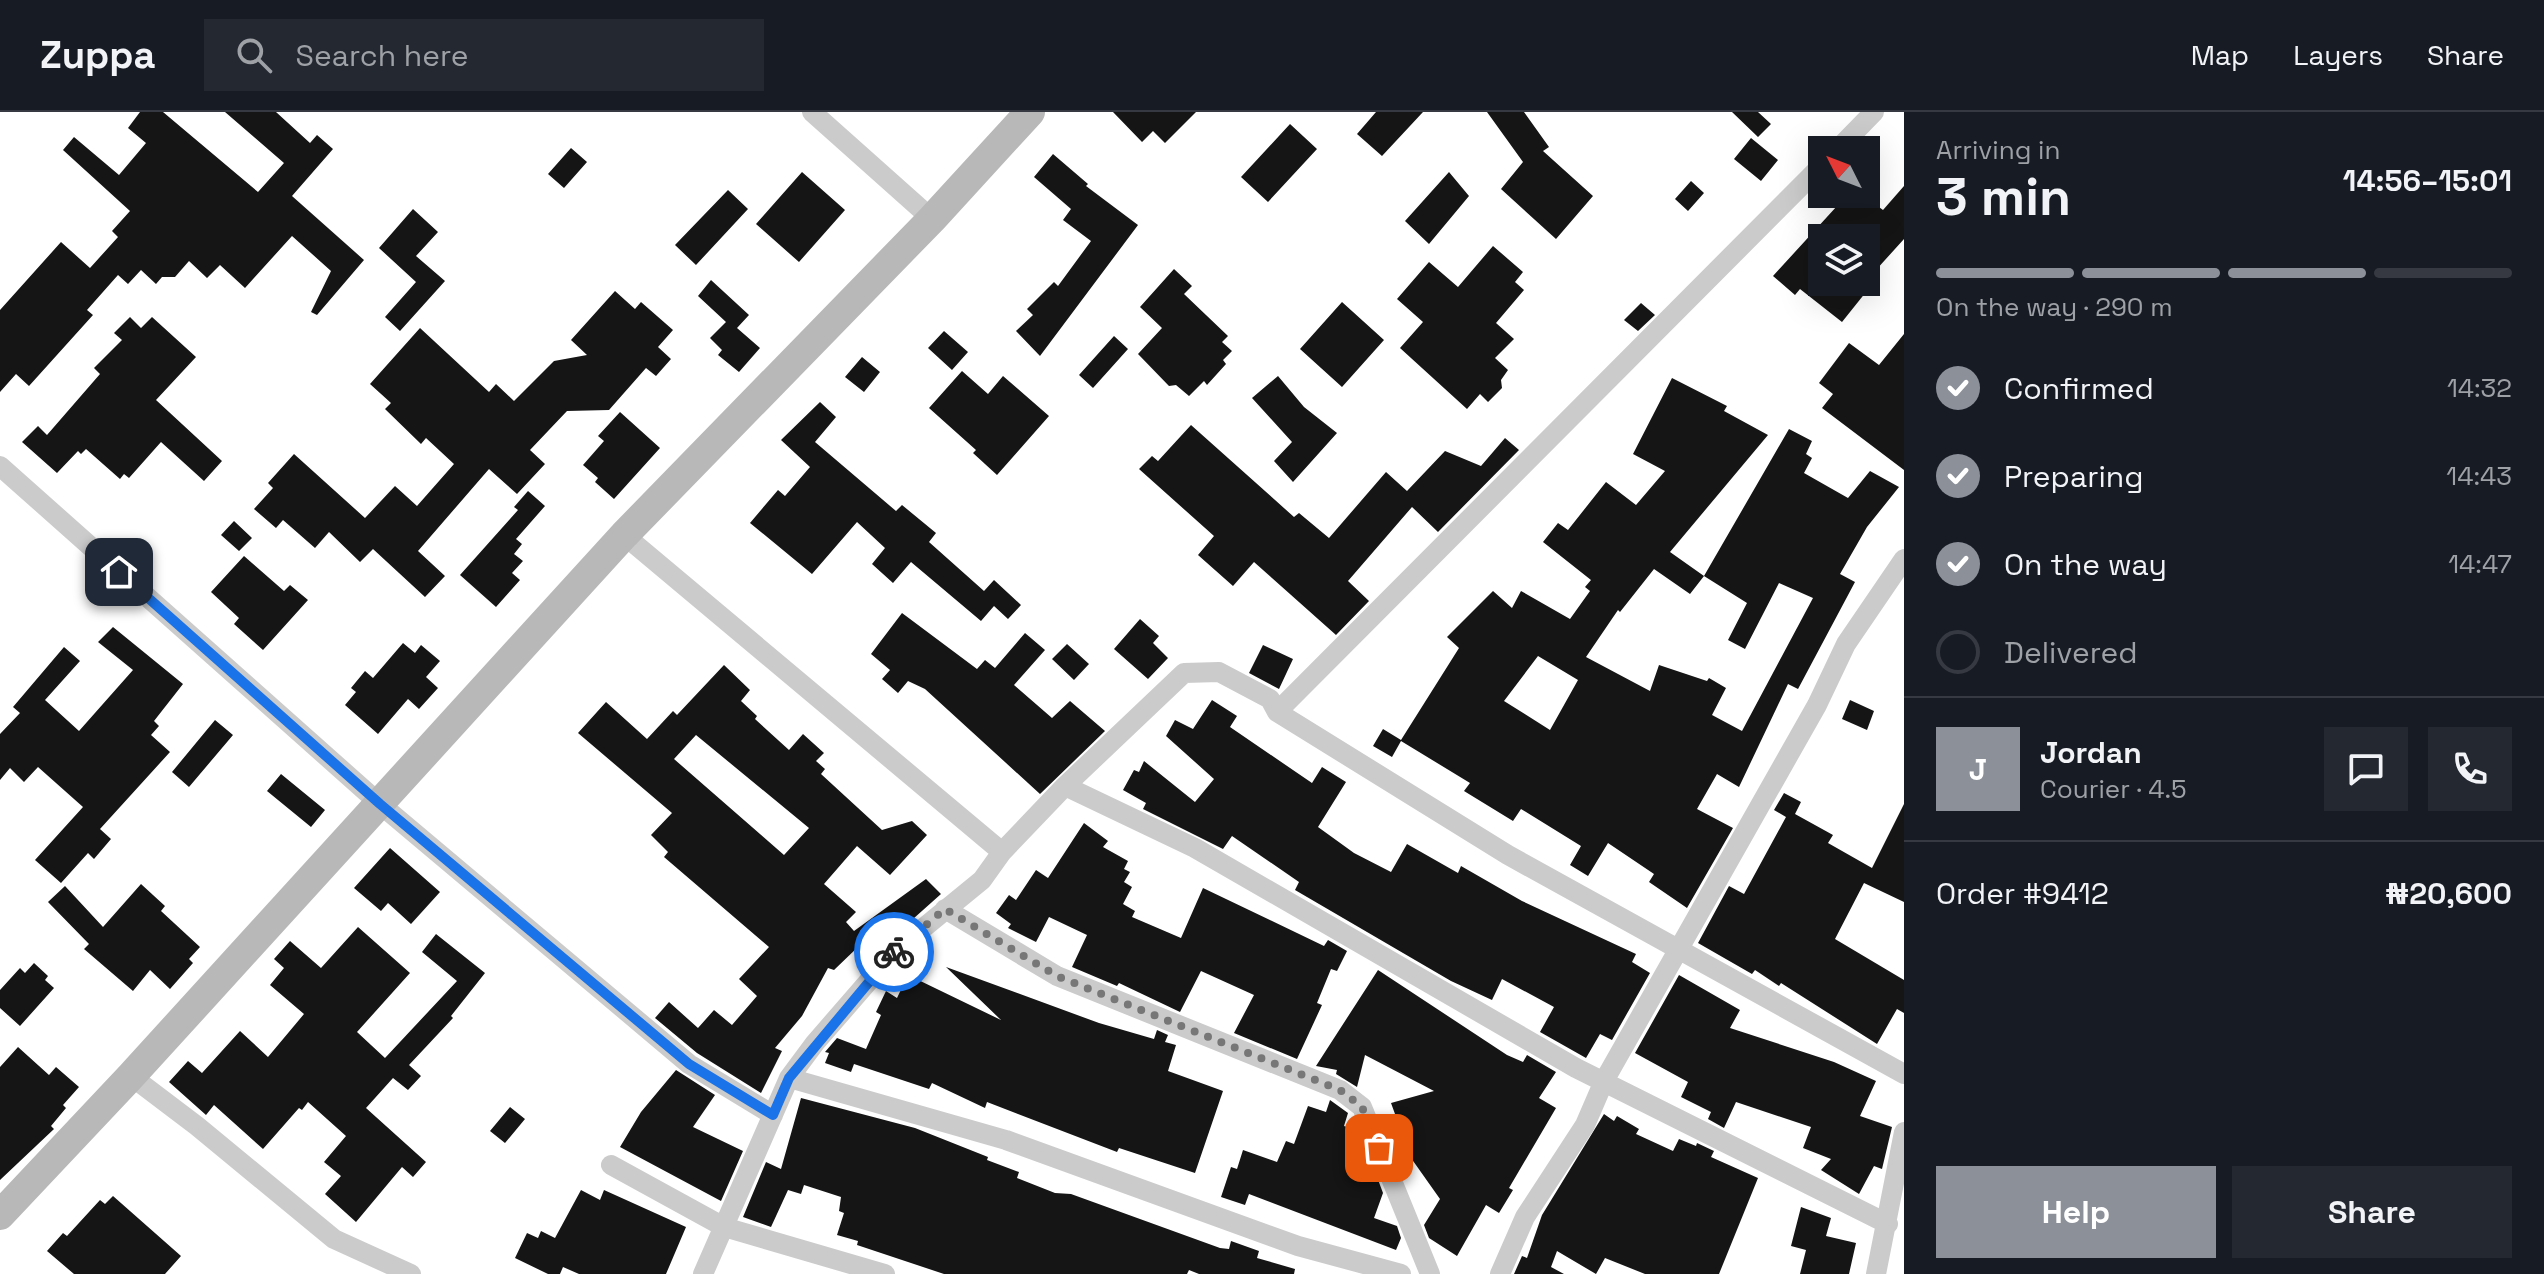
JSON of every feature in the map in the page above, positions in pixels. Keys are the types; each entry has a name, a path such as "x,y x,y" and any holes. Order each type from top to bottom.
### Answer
{"street":[{"path":"812,112 932,219"},
{"path":"0,1215 131,1076 624,535 932,219 1030,112"},
{"path":"1851,136 1874,112"},
{"path":"1277,712 1808,179"},
{"path":"0,466 380,804 689,1064 773,1115"},
{"path":"624,535 1002,852"},
{"path":"1500,1274 1525,1217 1585,1125 1604,1081 1676,949 1768,793 1846,644 1904,559"},
{"path":"703,1274 789,1078 894,952 982,880 1002,852 1065,786 1184,673 1219,672 1270,699 1277,712 1508,855 1904,1074"},
{"path":"1065,786 1195,848 1533,1044 1888,1224"},
{"path":"945,909 1057,976 1340,1090 1362,1107 1430,1274"},
{"path":"131,1076 334,1239 411,1274"},
{"path":"789,1078 1006,1140 1298,1246 1401,1274"},
{"path":"1876,1274 1904,1132"},
{"path":"611,1165 724,1227 885,1274"}],"building":[{"path":"140,112 163,112 258,192 284,163 225,112 276,112 310,143 317,135 333,149 292,196 364,260 317,315 311,312 331,271 292,236 245,288 220,265 207,278 189,261 175,277 162,277 156,284 141,270 128,284 118,275 87,310 93,315 29,386 16,374 0,392 0,310 61,242 90,268 118,237 112,231 130,211 63,150 74,137 119,175 146,143 128,128"},
{"path":"1113,112 1196,112 1165,143 1153,131 1142,142"},
{"path":"1376,112 1423,112 1382,156 1357,134"},
{"path":"1487,112 1524,112 1549,147 1543,151 1593,196 1556,239 1501,189 1523,162"},
{"path":"1732,112 1758,112 1771,124 1758,137"},
{"path":"1290,124 1317,149 1268,202 1241,177"},
{"path":"1751,138 1778,160 1761,181 1734,159"},
{"path":"571,148 587,162 564,188 548,174"},
{"path":"1053,154 1088,184 1086,186 1138,225 1040,356 1016,331 1033,315 1027,309 1054,282 1058,286 1091,241 1063,220 1071,209 1034,177"},
{"path":"802,172 845,210 799,262 756,224"},
{"path":"1449,172 1469,196 1429,244 1405,221"},
{"path":"1691,181 1704,193 1688,211 1675,199"},
{"path":"1904,186 1904,239 1880,266 1880,224 1821,224 1835,208 1883,210"},
{"path":"728,190 748,209 696,265 675,245"},
{"path":"413,209 438,232 416,256 445,281 400,331 385,317 416,282 379,248"},
{"path":"1808,238 1808,295 1800,289 1795,295 1773,276"},
{"path":"1493,246 1523,272 1515,282 1524,290 1496,323 1514,339 1495,358 1508,370 1501,380 1502,388 1488,402 1480,394 1467,409 1400,348 1423,322 1397,299 1429,262 1458,287"},
{"path":"1174,269 1192,286 1184,294 1228,336 1222,342 1232,351 1223,360 1226,364 1207,385 1204,381 1189,396 1176,385 1169,386 1138,354 1162,328 1140,307"},
{"path":"711,280 749,315 737,328 760,348 739,372 718,355 722,350 710,338 726,322 698,296"},
{"path":"615,291 635,309 641,302 673,330 658,347 671,359 656,376 646,368 609,410 567,411 530,450 545,464 517,494 489,469 418,551 445,576 425,597 373,549 360,562 329,532 315,548 283,520 276,528 254,509 273,488 268,483 294,454 365,518 395,486 417,506 454,464 426,438 421,444 385,409 391,403 370,384 420,328 489,392 496,384 514,401 554,361 587,355 571,340"},
{"path":"1809,296 1863,296 1842,322"},
{"path":"1342,302 1384,340 1342,387 1300,349"},
{"path":"1641,303 1655,315 1638,331 1624,320"},
{"path":"130,317 141,328 152,317 196,357 156,400 222,461 204,481 161,442 129,478 124,474 120,479 86,449 81,454 78,451 57,473 22,442 38,426 47,435 100,374 94,368 122,340 114,333"},
{"path":"944,331 968,352 952,370 928,348"},
{"path":"1904,334 1904,470 1822,408 1833,394 1819,383 1849,343 1879,365"},
{"path":"1114,336 1128,349 1093,388 1079,375"},
{"path":"862,357 880,372 864,392 845,377"},
{"path":"962,371 988,394 1003,376 1049,416 997,475 973,453 976,450 929,408"},
{"path":"1278,376 1304,407 1337,433 1293,482 1274,461 1292,442 1252,398"},
{"path":"1672,378 1727,406 1724,411 1768,435 1670,552 1704,576 1789,429 1812,441 1806,454 1812,458 1804,473 1848,498 1870,471 1899,487 1867,527 1840,574 1855,582 1798,689 1788,684 1739,787 1717,774 1697,809 1733,828 1687,908 1649,882 1654,874 1608,843 1588,876 1570,865 1581,846 1521,809 1513,821 1464,791 1470,783 1401,741 1392,757 1373,746 1383,729 1401,740 1459,648 1447,637 1493,591 1512,608 1521,591 1570,619 1590,591 1585,587 1591,580 1543,542 1558,523 1568,530 1606,482 1636,505 1665,471 1633,454","holes":["1654,569 1690,594 1704,576 1747,603 1728,640 1745,649 1779,583 1813,598 1742,731 1712,715 1726,688 1709,678 1707,681 1659,665 1650,691 1586,657 1618,610 1620,612","1538,656 1578,680 1550,730 1504,701"]},
{"path":"820,402 836,417 815,442 896,511 902,505 936,533 929,542 984,591 994,580 1021,605 1008,619 994,606 981,621 911,562 893,583 872,564 885,548 857,522 812,574 750,523 778,490 785,496 810,467 781,440"},
{"path":"620,412 660,448 614,499 595,482 598,478 583,465 604,441 598,436"},
{"path":"1191,425 1294,517 1299,513 1329,538 1386,472 1407,491 1445,451 1481,466 1505,438 1519,450 1438,532 1412,507 1348,581 1369,601 1336,635 1254,562 1233,586 1198,555 1214,536 1139,469 1152,456 1158,461"},
{"path":"528,491 545,506 516,539 522,544 514,554 523,561 512,573 520,580 496,607 460,575 518,510 514,507"},
{"path":"234,521 252,538 239,551 221,535"},
{"path":"244,556 284,591 290,585 308,600 263,650 234,624 239,618 211,592"},
{"path":"902,613 977,669 985,660 995,668 1025,633 1045,650 1014,685 1052,718 1070,701 1105,731 1040,794 925,689 908,681 898,693 882,679 890,670 871,654"},
{"path":"1140,619 1159,636 1153,643 1168,658 1148,679 1114,649"},
{"path":"113,627 183,684 154,721 159,726 151,735 170,752 100,829 111,839 94,859 88,853 61,883 35,860 83,807 38,767 24,782 10,768 0,780 0,734 20,713 13,707 64,647 80,661 45,700 79,731 133,670 98,642"},
{"path":"403,643 415,653 421,645 440,661 426,677 438,688 419,709 408,699 378,734 345,705 356,692 351,688 365,671 373,678"},
{"path":"1067,644 1089,664 1074,680 1052,659"},
{"path":"1263,645 1293,659 1279,689 1249,673"},
{"path":"724,665 750,690 741,701 757,716 755,719 789,750 803,734 824,753 816,761 825,769 821,774 882,830 912,821 927,835 890,875 857,846 824,884 856,912 846,922 854,931 926,879 941,894 904,927 896,920 867,954 859,946 834,970 828,968 802,1016 775,1048 782,1051 761,1093 697,1053 655,1018 669,1002 698,1028 714,1010 732,1025 757,996 739,979 769,947 664,857 668,852 651,835 672,813 578,733 606,702 647,739 673,711 677,715","holes":["696,735 809,828 784,855 674,759"]},
{"path":"1212,700 1237,716 1230,727 1312,783 1322,767 1346,782 1318,827 1354,853 1391,872 1407,844 1458,873 1461,866 1522,901 1636,954 1632,962 1650,973 1612,1040 1600,1034 1586,1058 1540,1032 1554,1007 1502,979 1492,1000 1451,981 1295,890 1299,882 1232,836 1223,849 1143,809 1146,803 1123,790 1134,770 1139,772 1144,761 1195,802 1214,779 1166,736 1175,720 1193,729"},
{"path":"1850,700 1874,711 1867,730 1842,719"},
{"path":"215,720 233,735 189,787 172,772"},
{"path":"281,774 325,810 311,827 267,791"},
{"path":"1784,793 1801,802 1795,814 1833,835 1828,843 1872,868 1904,804 1904,902 1864,883 1835,939 1904,980 1904,1013 1897,1009 1877,1044 1781,983 1779,986 1755,970 1752,974 1698,943 1729,886 1744,894 1786,817 1774,810"},
{"path":"1084,823 1108,841 1103,847 1128,861 1124,869 1130,872 1124,882 1132,887 1123,904 1135,911 1132,917 1181,938 1203,888 1324,946 1328,940 1347,951 1337,971 1331,969 1317,1003 1322,1005 1297,1059 1234,1033 1254,995 1201,971 1180,1012 1119,983 1117,986 1072,967 1087,935 1049,917 1036,942 1008,928 1011,924 996,913 1009,895 1016,900 1036,870 1048,878"},
{"path":"390,848 440,892 411,924 388,903 381,911 354,888"},
{"path":"141,884 165,906 161,911 200,947 189,959 193,963 170,989 150,970 133,991 84,949 89,944 48,902 65,886 103,927"},
{"path":"358,927 410,973 357,1032 385,1058 457,981 422,952 436,934 485,973 451,1016 453,1018 409,1065 421,1076 408,1090 393,1078 366,1108 426,1162 413,1177 402,1167 356,1222 325,1194 341,1176 324,1162 346,1136 308,1102 263,1149 214,1105 206,1115 169,1082 188,1061 202,1073 240,1031 268,1057 304,1014 270,985 284,968 274,959 290,941 321,968"},
{"path":"34,963 48,976 45,980 54,988 20,1026 0,1008 0,990 20,968 25,973"},
{"path":"946,967 1099,1023 1154,1039 1157,1030 1168,1035 1165,1042 1176,1045 1168,1071 1223,1091 1195,1173 1119,1148 1117,1152 987,1102 985,1108 932,1083 929,1089 854,1064 851,1072 825,1063 829,1053 825,1052 837,1038 866,1049 881,1015 876,1012 886,991 897,998 908,975 1001,1020"},
{"path":"1378,970 1507,1055 1523,1062 1527,1055 1556,1072 1539,1098 1556,1108 1509,1188 1513,1190 1499,1213 1486,1205 1457,1256 1429,1238 1424,1225 1440,1199 1411,1158 1391,1103 1434,1091 1365,1055 1357,1087 1336,1074 1337,1070 1316,1066"},
{"path":"1679,975 1740,1010 1730,1028 1834,1062 1876,1081 1860,1116 1892,1127 1882,1169 1874,1166 1859,1194 1821,1170 1831,1159 1803,1148 1811,1127 1736,1102 1724,1128 1708,1119 1711,1112 1681,1097 1688,1082 1635,1053"},
{"path":"18,1047 49,1075 56,1067 79,1087 63,1105 66,1108 51,1126 54,1129 0,1180 0,1067"},
{"path":"676,1070 715,1095 693,1127 743,1151 721,1201 620,1147 641,1112"},
{"path":"801,1098 915,1128 988,1157 987,1160 1019,1172 1017,1178 1055,1193 1071,1194 1220,1248 1229,1249 1231,1241 1259,1251 1257,1258 1295,1269 1294,1274 1199,1274 1189,1270 1187,1274 944,1274 857,1245 858,1241 837,1235 844,1213 839,1211 841,1197 804,1185 801,1194 788,1190 771,1227 743,1217 766,1162 781,1169"},
{"path":"1330,1100 1348,1113 1344,1126 1358,1131 1366,1151 1359,1171 1377,1177 1383,1193 1374,1218 1397,1226 1401,1238 1396,1250 1249,1194 1245,1205 1221,1197 1231,1167 1237,1169 1243,1150 1277,1162 1286,1141 1294,1144 1308,1106 1326,1112"},
{"path":"510,1107 525,1119 505,1143 490,1131"},
{"path":"1604,1114 1614,1121 1617,1116 1639,1129 1636,1134 1673,1151 1679,1139 1696,1146 1697,1143 1714,1151 1711,1157 1758,1178 1719,1274 1645,1274 1605,1258 1596,1274 1557,1251 1551,1267 1564,1274 1514,1274 1522,1256 1527,1258 1542,1215"},
{"path":"581,1190 600,1200 604,1190 686,1227 666,1274 579,1274 563,1267 560,1274 548,1274 515,1258 527,1233 538,1238 541,1231 555,1238"},
{"path":"113,1196 181,1256 165,1274 74,1274 47,1251 63,1233 67,1236 100,1200 105,1204"},
{"path":"1801,1207 1831,1218 1826,1236 1856,1243 1849,1274 1800,1274 1806,1250 1791,1246"}],"way so far":[{"path":"894,952 945,909 1057,976 1340,1090 1362,1107 1379,1148"}],"route":[{"path":"119,572 380,804 689,1064 773,1115 789,1078 815,1043 894,952"}]}
